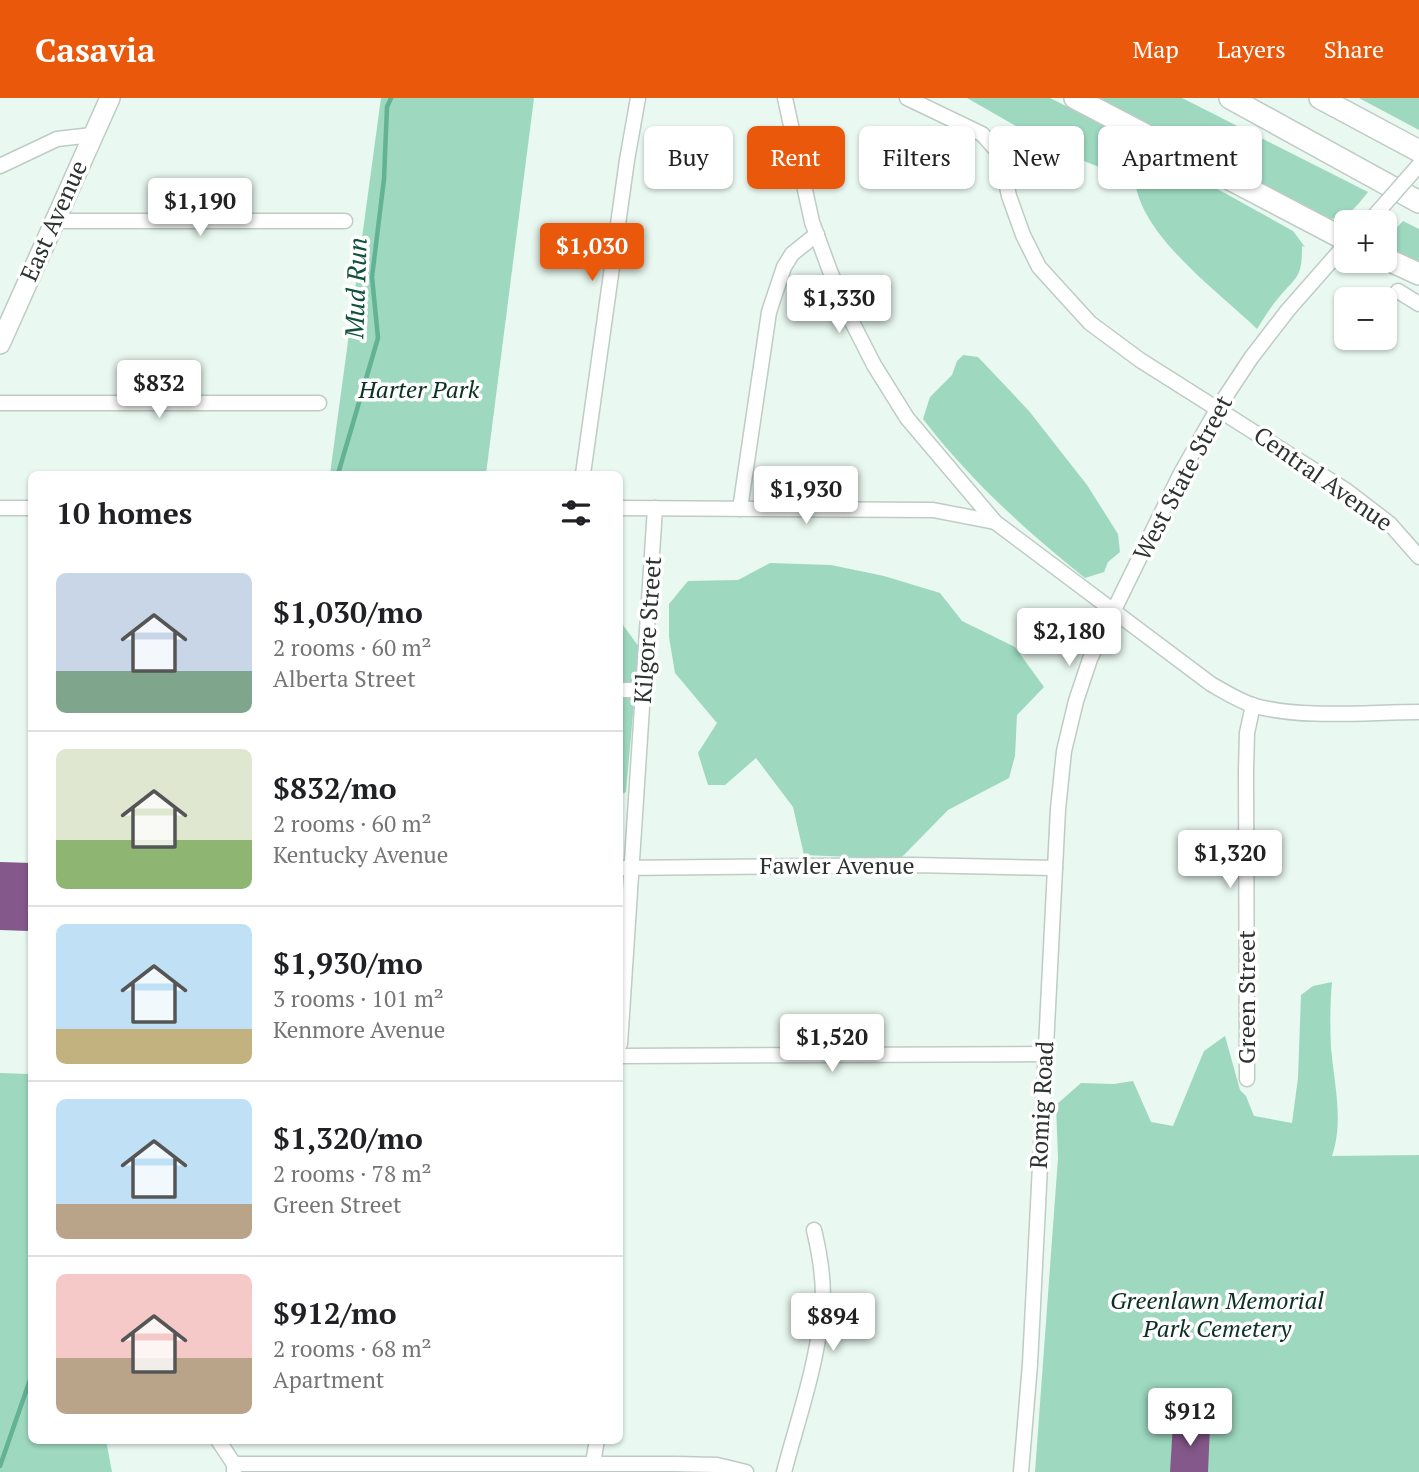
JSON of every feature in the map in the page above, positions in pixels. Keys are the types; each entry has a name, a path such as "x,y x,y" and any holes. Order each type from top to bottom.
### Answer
{"highway":[{"path":"1075,98 1334,236"},
{"path":"1230,98 1419,202"},
{"path":"1320,98 1419,150"},
{"path":"1397,264 1419,274"}],"main road":[{"name":"East Avenue","path":"0,344 110,98"}],"street":[{"path":"583,471 638,98"},
{"path":"785,98 817,234 849,318 892,397 922,438 995,522 1211,684 1253,705 1300,712 1419,712"},
{"name":"Central Avenue","path":"907,98 982,134 1000,154 1009,196 1023,235 1039,267 1090,323 1140,360 1347,491 1390,524 1419,556"},
{"path":"0,166 57,139 92,135"},
{"path":"1379,210 1419,165"},
{"path":"54,221 345,221"},
{"path":"740,509 769,312 776,287 792,254 817,234"},
{"name":"West State Street","path":"1067,738 1090,659 1180,475 1218,408 1251,358 1334,256"},
{"path":"1398,291 1419,304"},
{"path":"0,403 319,403"},
{"path":"0,508 28,508"},
{"name":"Kilgore Street","path":"623,938 625,868 643,690 655,508"},
{"path":"623,509 933,510 995,522"},
{"path":"623,690 643,690"},
{"name":"Green Street","path":"1247,1079 1246,771 1247,733 1253,705"},
{"name":"Romig Road","path":"1021,1472 1030,1364 1055,869 1062,762 1067,738"},
{"name":"Fawler Avenue","path":"625,868 913,865 1055,869"},
{"path":"623,1056 1045,1055"},
{"path":"783,1472 814,1359 822,1308 820,1256 814,1230"},
{"path":"220,1444 234,1468 593,1463 717,1465 746,1472"},
{"path":"593,1463 596,1444"}],"green space":[{"name":"Harter Park","path":"381,98 534,98 486,471 330,471"},
{"path":"967,98 1050,98 1080,113 1103,126 1098,126 1098,166 1084,161 1084,126 1016,126"},
{"path":"1100,98 1182,98 1237,126 1149,126"},
{"path":"1359,98 1419,98 1419,130"},
{"path":"1262,138 1368,192 1352,210 1334,210 1334,218 1327,219 1262,186"},
{"path":"1137,189 1217,189 1293,231 1305,247 1302,246 1298,275 1257,329 1184,262 1151,222 1140,202"},
{"path":"1403,221 1419,229 1419,268 1397,258 1397,227"},
{"path":"963,355 978,357 1029,411 1087,485 1118,534 1120,552 1108,562 1104,572 1085,578 1063,560 1020,523 959,463 923,419 930,397 952,375 957,361"},
{"path":"770,563 831,565 884,576 940,593 962,621 1015,647 1044,687 1017,715 1015,756 1009,778 948,810 900,859 804,855 793,807 756,758 725,785 708,785 698,753 717,723 675,673 669,637 669,604 688,581 738,580"},
{"path":"623,625 639,647 626,792 623,794"},
{"name":"Greenlawn Memorial Park Cemetery","path":"1332,982 1331,1048 1338,1116 1332,1156 1419,1155 1419,1472 1035,1472 1058,1158 1056,1105 1081,1083 1114,1084 1133,1081 1151,1122 1173,1126 1204,1051 1225,1036 1240,1090 1246,1096 1254,1116 1292,1123 1298,1078 1301,995 1313,986"},
{"path":"0,1073 28,1074 28,1444 107,1444 112,1472 0,1472"}],"building":[{"path":"0,862 28,863 28,931 0,930"},
{"path":"1173,1423 1210,1425 1208,1472 1170,1472"}],"waterway":[{"name":"Mud Run","path":"339,471 378,338 372,277 384,179 387,107 391,98"},
{"name":"Mud Run","path":"0,1466 28,1386"}]}
